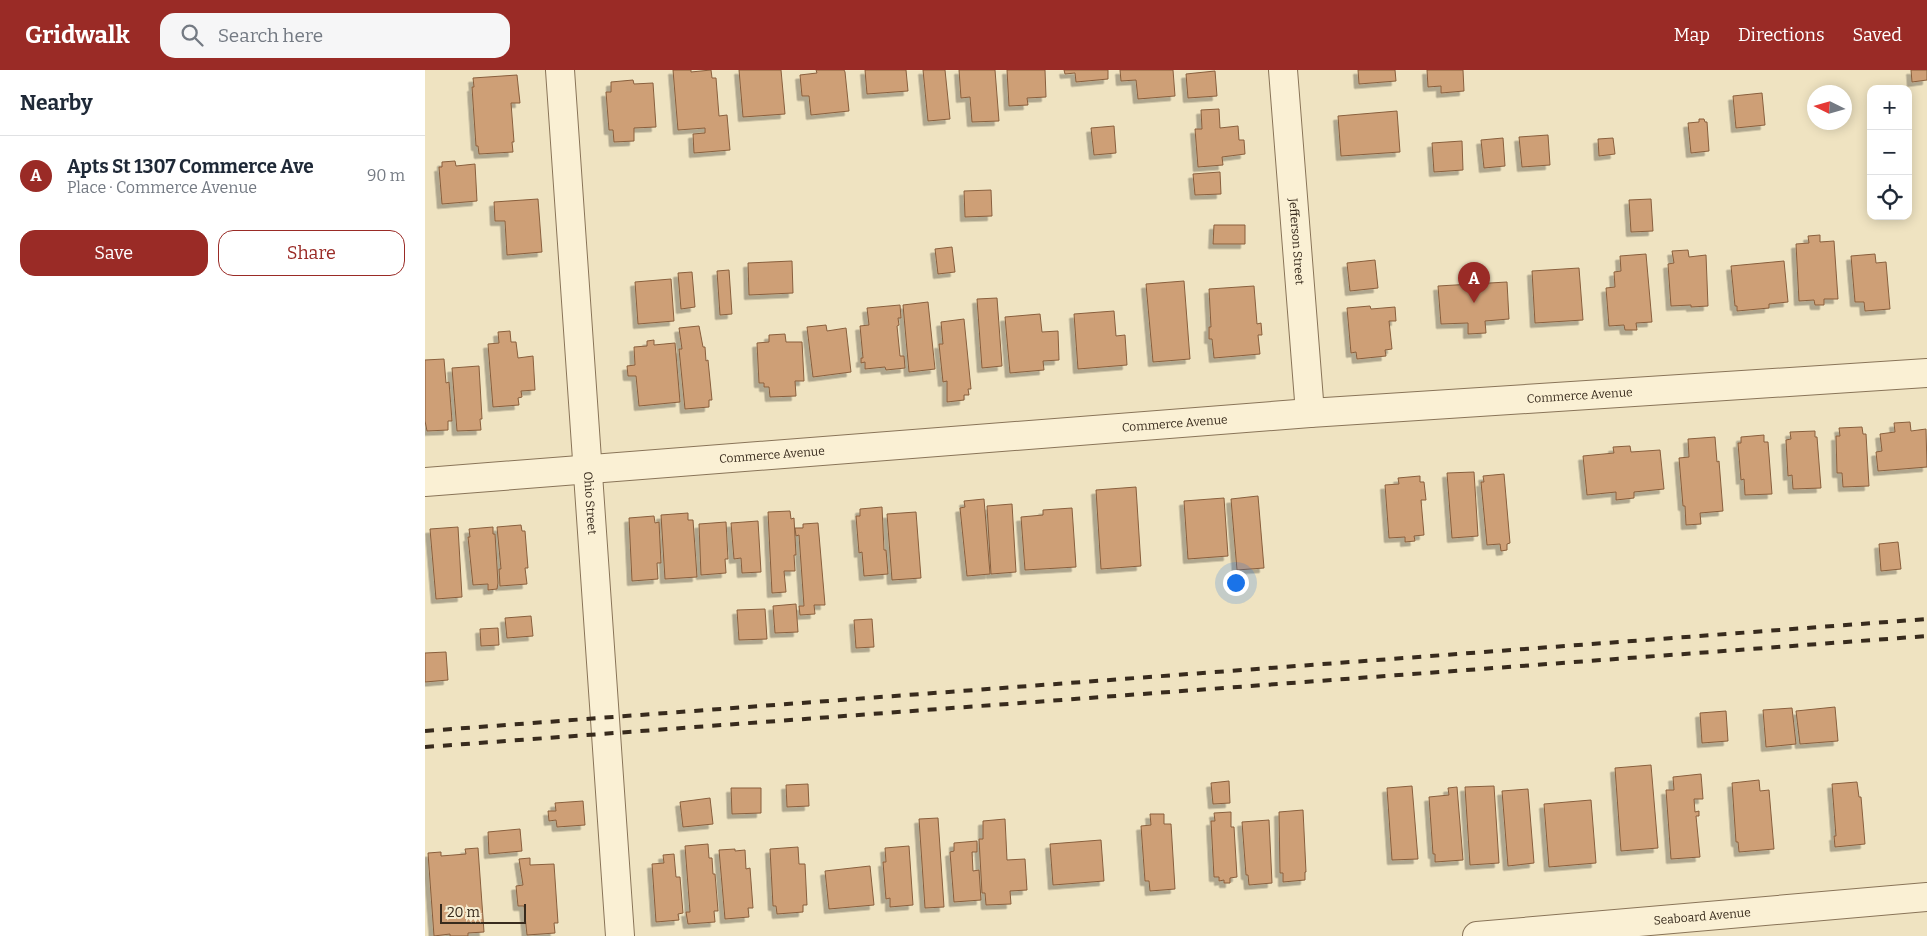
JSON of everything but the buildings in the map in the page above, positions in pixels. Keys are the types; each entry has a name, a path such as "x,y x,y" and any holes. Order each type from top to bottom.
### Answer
{"street":[{"name":"Ohio Street","path":"560,70 620,936"},
{"name":"Jefferson Street","path":"1283,70 1310,413"},
{"name":"Commerce Avenue","path":"425,482 1310,413 1927,373"},
{"name":"Seaboard Avenue","path":"1477,936 1927,897"}],"railway":[{"path":"425,731 1927,619"},
{"path":"425,747 1927,636"}],"place":[{"name":"Apts St 1307 Commerce Ave","path":"1474,303"}]}
